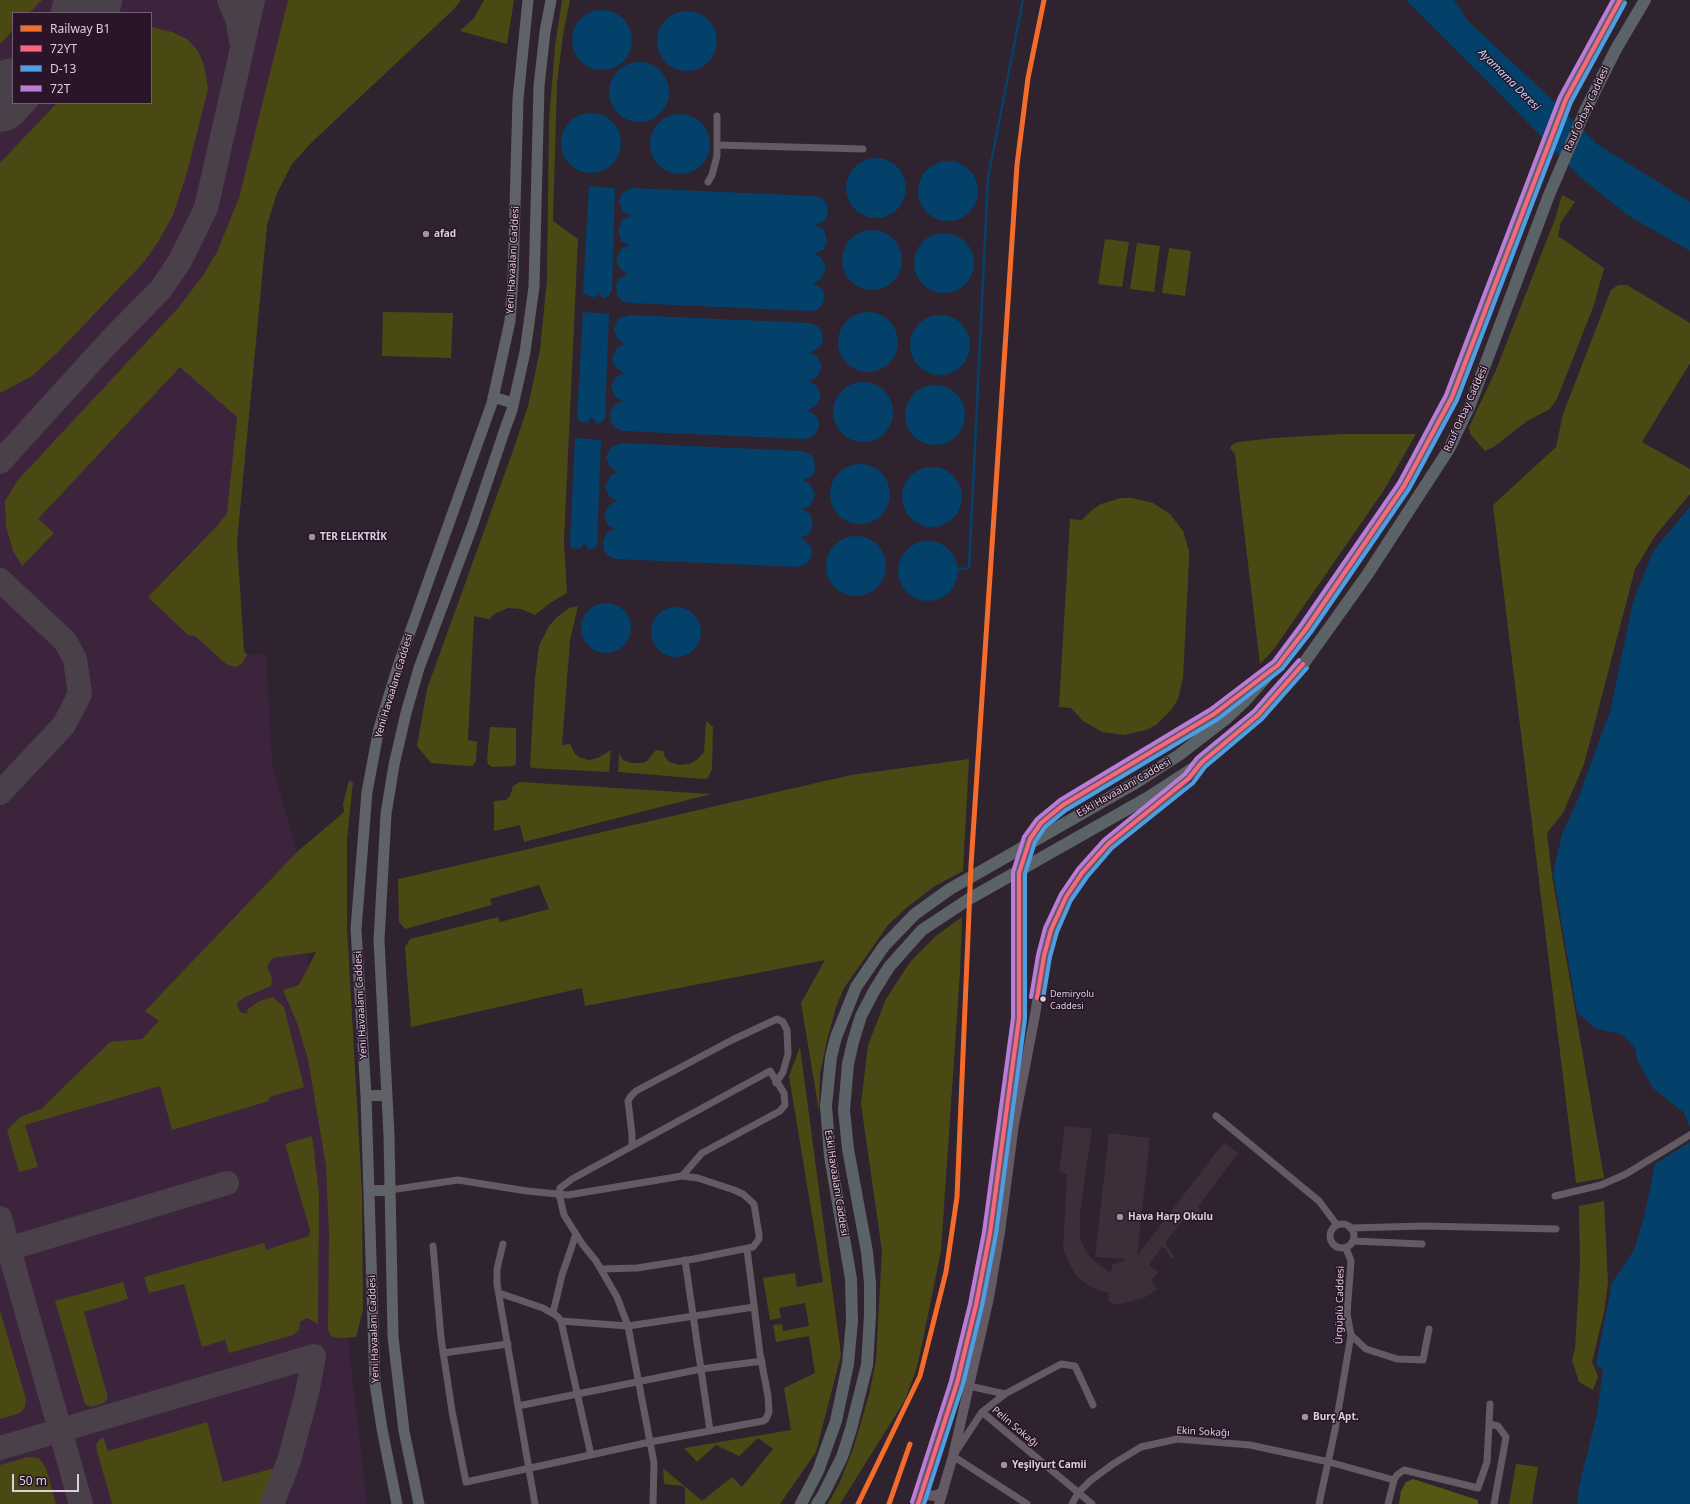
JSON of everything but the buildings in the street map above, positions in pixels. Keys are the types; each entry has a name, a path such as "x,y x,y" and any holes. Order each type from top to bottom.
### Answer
{"highway":[{"name":"Rauf Orbay Caddesi","path":"1278,665 1306,630 1380,522 1404,486 1431,439 1452,397 1538,167 1566,98 1620,0"},
{"name":"Rauf Orbay Caddesi","path":"1201,763 1258,715 1304,663 1367,576 1443,461 1470,405 1560,169 1585,111 1616,49 1645,0"},
{"name":"Eski Havaalanı Caddesi","path":"801,1501 818,1471 836,1421 848,1364 852,1320 851,1280 830,1156 826,1106 832,1051 844,1013 856,987 884,946 915,914 950,889 1137,782 1179,755 1227,718 1278,665"},
{"name":"Eski Havaalanı Caddesi","path":"820,1501 842,1457 851,1429 866,1365 870,1315 868,1268 848,1149 844,1110 848,1064 861,1016 888,967 922,930 968,899 1147,798 1201,763"}],"main road":[{"name":"Yeni Havaalanı Caddesi","path":"397,1504 382,1429 375,1383 370,1191 356,929 367,792 379,728 399,663 441,549 493,397 510,313 513,277 518,99 528,0"},
{"name":"Yeni Havaalanı Caddesi","path":"419,1504 404,1431 393,1337 387,1095 379,940 386,814 394,765 406,713 419,668 472,527 513,403 525,352 534,286 539,86 545,32 551,0"},
{"path":"493,397 513,403"},
{"path":"918,1504 957,1383 976,1305 990,1233 1019,1018 1020,873 1026,848 1041,823 1063,805 1214,714 1264,674 1278,665"},
{"path":"939,1504 953,1456 989,1298 1000,1232 1014,1124 1029,1047 1044,956 1051,930 1066,897 1082,873 1108,844 1189,778 1201,763"},
{"path":"366,1096 387,1095"},
{"path":"370,1191 390,1190"},
{"path":"957,1383 969,1386"},
{"path":"923,1491 927,1495 935,1496 942,1492"}],"street":[{"path":"708,182 712,175 717,156 717,116"},
{"path":"717,145 864,149"},
{"path":"632,1146 628,1101 636,1091 718,1047 777,1019 783,1022 787,1030 788,1054 783,1072 776,1083"},
{"path":"653,1504 654,1463 628,1326 617,1297 601,1269 564,1215 559,1194 560,1188 572,1179 770,1071 776,1083 784,1093 786,1101 785,1105 780,1111 702,1153 682,1176"},
{"path":"1216,1116 1319,1201 1337,1225"},
{"path":"1555,1196 1601,1185 1626,1174 1690,1135"},
{"path":"390,1190 458,1180 527,1191 568,1195 682,1176 718,1184 743,1194 750,1198 754,1204 760,1235 756,1244 747,1249 637,1268 601,1269"},
{"path":"1337,1225 1347,1225 1353,1232 1353,1241 1346,1248 1337,1247 1330,1240 1330,1231 1337,1225"},
{"path":"1350,1228 1424,1226 1556,1229"},
{"path":"553,1312 562,1275 576,1234"},
{"path":"1353,1241 1422,1244"},
{"path":"503,1244 497,1269 499,1293 535,1504"},
{"path":"433,1246 444,1353 452,1411 466,1482 650,1442 763,1421 766,1419 769,1412 747,1249"},
{"name":"Ürgüplü Caddesi","path":"1319,1504 1345,1378 1351,1334 1348,1314 1351,1261 1346,1248"},
{"path":"686,1260 710,1432"},
{"path":"499,1293 553,1312 561,1321 591,1455"},
{"path":"561,1321 628,1326 754,1307"},
{"path":"1351,1334 1366,1349 1397,1358 1423,1360 1429,1329"},
{"path":"444,1353 508,1344"},
{"path":"518,1406 701,1370 762,1362"},
{"path":"1027,1504 953,1456 982,1412 1005,1394 1061,1364 1075,1366 1093,1405"},
{"path":"969,1386 1005,1394"},
{"path":"1388,1504 1394,1480 1397,1475 1404,1470 1478,1488 1487,1462 1490,1404"},
{"name":"Pelin Sokağı","path":"982,1412 1092,1504"},
{"path":"1489,1424 1498,1426 1506,1437 1494,1504"},
{"name":"Ekin Sokağı","path":"1072,1504 1078,1493 1090,1481 1113,1464 1142,1447 1177,1439 1250,1445 1328,1462 1394,1480"}],"shaded area":[{"path":"0,0 461,0 454,9 312,142 292,164 277,193 267,225 237,542 244,651 247,655 266,653 272,764 297,852 339,1263 367,1504 0,1504"},
{"path":"0,0 42,0 30,12 12,12 12,31 0,44"},
{"path":"288,0 461,0 454,9 312,142 292,164 277,193 267,225 237,542 244,651 247,655 242,664 235,667 226,664 195,636 188,635 148,597 218,525 227,513 237,417 180,367 38,519 54,533 22,566 13,551 6,526 5,501 18,480 179,307 204,274 217,252 239,198"},
{"path":"484,0 514,0 507,44 460,31 474,18"},
{"path":"562,0 570,0 563,35 557,83 553,221 578,239 564,541 567,593 550,603 535,615 521,609 508,608 496,613 489,619 474,616 468,740 477,742 476,761 473,765 468,766 431,763 417,746 427,689 528,406 540,350 547,279 549,121 555,46"},
{"path":"152,27 172,32 187,39 198,51 204,65 208,89 186,176 173,215 158,242 144,262 58,352 32,376 0,393 0,163 56,104 152,104"},
{"path":"1562,195 1575,202 1561,222 1558,236 1604,268 1594,305 1557,399 1550,409 1527,421 1495,446 1485,451 1470,434 1469,427 1496,370 1555,219"},
{"path":"1105,239 1129,242 1122,287 1098,284"},
{"path":"1137,243 1160,246 1154,292 1130,289"},
{"path":"1169,248 1191,251 1185,296 1162,293"},
{"path":"1618,285 1627,285 1690,323 1690,363 1642,442 1690,469 1690,494 1655,536 1635,569 1584,764 1563,813 1547,833 1552,876 1604,1178 1576,1183 1493,505 1556,447 1563,414 1611,290"},
{"path":"383,312 453,313 451,358 382,356"},
{"path":"1343,434 1416,434 1384,490 1274,649 1260,664 1235,455 1230,448 1238,442"},
{"path":"1121,498 1132,498 1153,503 1170,514 1183,531 1189,551 1183,678 1178,699 1172,709 1156,725 1146,730 1124,735 1102,732 1083,721 1071,708 1059,707 1070,519 1082,520 1092,510 1101,504"},
{"path":"578,606 570,640 562,745 570,744 575,754 581,758 589,760 598,758 611,750 609,772 532,768 530,766 535,678 539,646 549,626 557,617 569,608"},
{"path":"706,721 713,727 712,769 708,778 704,779 618,772 619,753 623,760 632,763 642,763 647,761 656,750 663,751 669,762 679,765 690,764 698,759 704,752"},
{"path":"490,727 516,728 516,764 514,766 492,767 488,764 487,759"},
{"path":"969,759 963,871 935,886 906,908 888,925 844,988 836,1007 820,1074 819,1111 801,1003 825,960 585,1006 582,988 411,1027 405,947 410,939 498,917 500,922 549,909 539,885 490,899 492,905 405,929 399,922 398,879 851,775"},
{"path":"349,781 353,782 347,840 347,927 362,1192 363,1310 356,1337 338,1338 331,1336 328,1329 329,1232 326,1166 308,1059 297,1023 283,990 299,985 316,952 273,958 267,966 272,978 271,986 245,997 238,1002 237,1006 240,1012 247,1014 248,1009 260,1001 273,997 284,1007 304,1087 269,1097 269,1101 172,1130 160,1086 25,1125 38,1167 19,1172 7,1130 22,1116 41,1109 110,1042 142,1039 159,1021 145,1011 297,852 344,812 343,804"},
{"path":"520,782 711,794 524,842 520,825 494,831 494,801 506,800 510,796 513,786"},
{"path":"962,917 960,971 941,1251 921,1349 916,1370 905,1400 840,1504 828,1504 840,1482 853,1449 869,1395 876,1360 882,1251 861,1104 868,1045 886,999 910,962 937,935"},
{"path":"800,1047 841,1355 816,1452 780,1504 685,1504 685,1488 682,1486 664,1484 663,1468 702,1501 732,1477 742,1487 773,1449 758,1438 739,1456 716,1445 697,1462 684,1448 791,1430 784,1388 815,1373 809,1336 776,1342 773,1325 782,1324 783,1331 809,1326 805,1303 779,1308 781,1318 770,1320 763,1278 795,1273 797,1287 823,1282 789,1076"},
{"name":"Hava Harp Okulu","path":"1065,1126 1092,1129 1080,1213 1080,1236 1085,1250 1091,1258 1110,1273 1113,1264 1124,1261 1125,1259 1095,1257 1109,1133 1150,1138 1137,1256 1224,1142 1238,1153 1198,1207 1205,1220 1200,1220 1192,1209 1165,1243 1175,1258 1171,1258 1162,1247 1149,1265 1158,1272 1151,1281 1157,1289 1144,1298 1116,1305 1108,1301 1109,1293 1093,1288 1078,1278 1069,1263 1063,1249 1067,1174 1059,1172"},
{"path":"312,1136 319,1193 318,1324 307,1318 300,1322 299,1330 293,1335 229,1353 225,1340 202,1347 184,1284 149,1293 144,1277 264,1243 266,1250 309,1236 310,1230 285,1144"},
{"path":"1604,1201 1608,1283 1604,1312 1592,1362 1598,1376 1593,1390 1579,1382 1572,1360 1575,1349 1580,1265 1579,1206"},
{"path":"123,1282 128,1299 84,1312 108,1398 104,1403 91,1407 85,1404 55,1301"},
{"path":"0,1311 26,1399 25,1407 20,1413 0,1419"},
{"path":"207,1422 223,1482 282,1466 267,1504 112,1504 97,1451 96,1445 99,1440 103,1437 108,1451"},
{"path":"28,1457 39,1458 46,1468 56,1504 0,1504 0,1465"},
{"path":"1516,1464 1538,1467 1532,1504 1509,1504"},
{"path":"1413,1479 1478,1500 1478,1504 1399,1504 1401,1491 1406,1482"}],"water":[{"name":"Ayamama Deresi","path":"1406,0 1453,0 1458,5 1467,20 1597,144 1690,202 1690,251 1629,216 1579,176"},
{"path":"602,10 618,15 623,19 627,24 632,40 627,56 623,61 618,65 602,70 586,65 581,61 577,56 572,40 577,24 581,19 586,15"},
{"path":"687,11 703,16 708,20 712,25 717,41 712,57 708,62 703,66 687,71 671,66 666,62 662,57 657,41 662,25 666,20 671,16"},
{"path":"639,62 655,67 660,71 664,76 669,92 664,108 660,113 655,117 639,122 623,117 618,113 614,108 609,92 614,76 618,71 623,67"},
{"path":"591,113 607,118 612,122 616,127 621,143 616,159 612,164 607,168 591,173 575,168 570,164 566,159 561,143 566,127 570,122 575,118"},
{"path":"680,114 696,119 701,123 705,128 710,144 705,160 701,165 696,169 680,174 664,169 659,165 655,160 650,144 655,128 659,123 664,119"},
{"path":"876,158 892,163 897,167 901,172 906,188 901,204 897,209 892,213 876,218 860,213 855,209 851,204 846,188 851,172 855,167 860,163"},
{"path":"948,161 964,166 969,170 973,175 978,191 973,207 969,212 964,216 948,221 932,216 927,212 923,207 918,191 923,175 927,170 932,166"},
{"path":"589,186 615,188 612,292 609,296 603,298 598,292 595,297 592,297 583,292"},
{"path":"631,188 815,196 822,198 827,204 828,215 824,221 815,225 824,229 827,240 823,250 814,254 822,258 826,269 821,279 813,283 823,290 825,298 822,305 817,310 809,311 629,303 622,301 617,295 616,284 620,278 628,274 620,269 616,259 621,249 629,245 621,241 618,230 622,220 631,216 623,212 619,201 621,194"},
{"path":"872,230 888,235 893,239 897,244 902,260 897,276 893,281 888,285 872,290 856,285 851,281 847,276 842,260 847,244 851,239 856,235"},
{"path":"944,233 960,238 965,242 969,247 974,263 969,279 965,284 960,288 944,293 928,288 923,284 919,279 914,263 919,247 923,242 928,238"},
{"path":"583,312 609,314 605,418 602,422 597,424 592,417 586,423 579,421 577,418"},
{"path":"868,312 884,317 889,321 893,326 898,342 893,358 889,363 884,367 868,372 852,367 847,363 843,358 838,342 843,326 847,321 852,317"},
{"path":"629,315 809,323 817,326 822,331 823,342 818,348 810,352 818,357 822,367 817,377 809,381 817,386 821,396 816,406 808,410 818,418 819,425 817,432 811,437 804,439 623,431 616,428 611,423 610,412 614,405 623,401 615,397 611,386 616,377 624,373 616,368 612,358 617,348 625,344 617,339 614,329 618,319"},
{"path":"940,315 956,320 961,324 965,329 970,345 965,361 961,366 956,370 940,375 924,370 919,366 915,361 910,345 915,329 919,324 924,320"},
{"path":"863,382 879,387 884,391 888,396 893,412 888,428 884,433 879,437 863,442 847,437 842,433 838,428 833,412 838,396 842,391 847,387"},
{"path":"935,385 951,390 956,394 960,399 965,415 960,431 956,436 951,440 935,445 919,440 914,436 910,431 905,415 910,399 914,394 919,390"},
{"path":"575,438 601,440 597,546 589,550 584,543 581,548 578,549 571,547 570,544"},
{"path":"622,443 802,451 810,454 814,459 815,470 811,477 803,480 811,485 815,495 810,506 802,509 810,514 813,524 809,534 800,538 805,540 810,546 812,553 810,560 804,565 797,567 616,559 609,556 604,551 603,540 607,533 615,529 608,525 604,515 609,505 617,501 609,496 605,486 610,476 618,472 610,467 606,457 611,447"},
{"path":"860,464 876,469 881,473 885,478 890,494 885,510 881,515 876,519 860,524 844,519 839,515 835,510 830,494 835,478 839,473 844,469"},
{"path":"932,467 948,472 953,476 957,481 962,497 957,513 953,518 948,522 932,527 916,522 911,518 907,513 902,497 907,481 911,476 916,472"},
{"path":"1690,507 1690,1127 1684,1113 1653,1088 1638,1062 1635,1048 1623,1035 1595,1028 1577,1012 1553,873 1562,834 1577,801 1610,712 1633,602 1653,551"},
{"path":"856,536 872,541 877,545 881,550 886,566 881,582 877,587 872,591 856,596 840,591 835,587 831,582 826,566 831,550 835,545 840,541"},
{"path":"928,541 944,546 949,550 953,555 958,571 953,587 949,592 944,596 928,601 912,596 907,592 903,587 898,571 903,555 907,550 912,546"},
{"path":"601,603 611,603 624,610 631,623 631,633 624,646 611,653 601,653 592,649 585,642 581,633 581,623 585,614 592,607"},
{"path":"671,607 681,607 694,614 701,627 701,637 694,650 681,657 671,657 662,653 655,646 651,637 651,627 655,618 662,611"},
{"path":"1690,1142 1690,1504 1577,1504 1579,1487 1597,1414 1603,1370 1596,1365 1612,1283 1634,1250 1644,1217 1655,1164"}],"waterway":[{"path":"957,570 969,568 988,178 1023,0"}],"taxiway":[{"path":"229,0 238,21 241,41"},
{"path":"0,462 109,342 161,289 180,261 206,208 253,0"},
{"path":"0,580 65,641 75,659 80,694 64,725 0,793"},
{"path":"8,1249 227,1183"},
{"path":"0,1218 81,1504"},
{"path":"0,1448 314,1356 307,1393 289,1461 272,1504"}],"runway":[{"path":"82,12 92,0"},
{"path":"0,102 12,89"}],"rail line":[{"name":"B1","path":"858,1504 920,1376 946,1272 957,1197 971,865 1017,165 1028,78 1044,0"},
{"name":"B1","path":"889,1504 910,1444"}],"transit line":[{"name":"72T","path":"912,1502 951,1381 970,1304 984,1232 1013,1018 1013,872 1024,837 1037,819 1060,800 1211,709 1274,661 1301,625 1399,483 1446,395 1560,97 1613,0"},
{"name":"72YT","path":"918,1504 957,1383 976,1305 990,1233 1019,1018 1019,873 1030,839 1041,823 1063,805 1214,714 1278,665 1306,629 1404,486 1452,397 1566,99 1620,0"},
{"name":"D-13","path":"924,1504 963,1384 982,1306 996,1234 1025,1019 1025,874 1035,842 1045,827 1066,810 1218,719 1282,669 1311,632 1409,489 1457,400 1571,102 1625,3"},
{"name":"72T","path":"1031,997 1038,955 1045,928 1061,894 1078,869 1104,840 1185,774 1197,758 1254,711 1299,660"},
{"name":"72YT","path":"1037,998 1044,956 1051,930 1066,897 1082,873 1108,844 1189,778 1201,763 1258,715 1303,664"},
{"name":"D-13","path":"1043,999 1050,957 1057,932 1071,900 1087,877 1112,848 1193,783 1205,767 1262,719 1307,668"}],"place":[{"name":"afad","path":"426,234"},
{"name":"TER ELEKTRİK","path":"312,537"},
{"name":"Demiryolu Caddesi","path":"1043,999"},
{"name":"Hava Harp Okulu","path":"1120,1217"},
{"name":"Burç Apt.","path":"1305,1417"},
{"name":"Yeşilyurt Camii","path":"1004,1465"}]}
